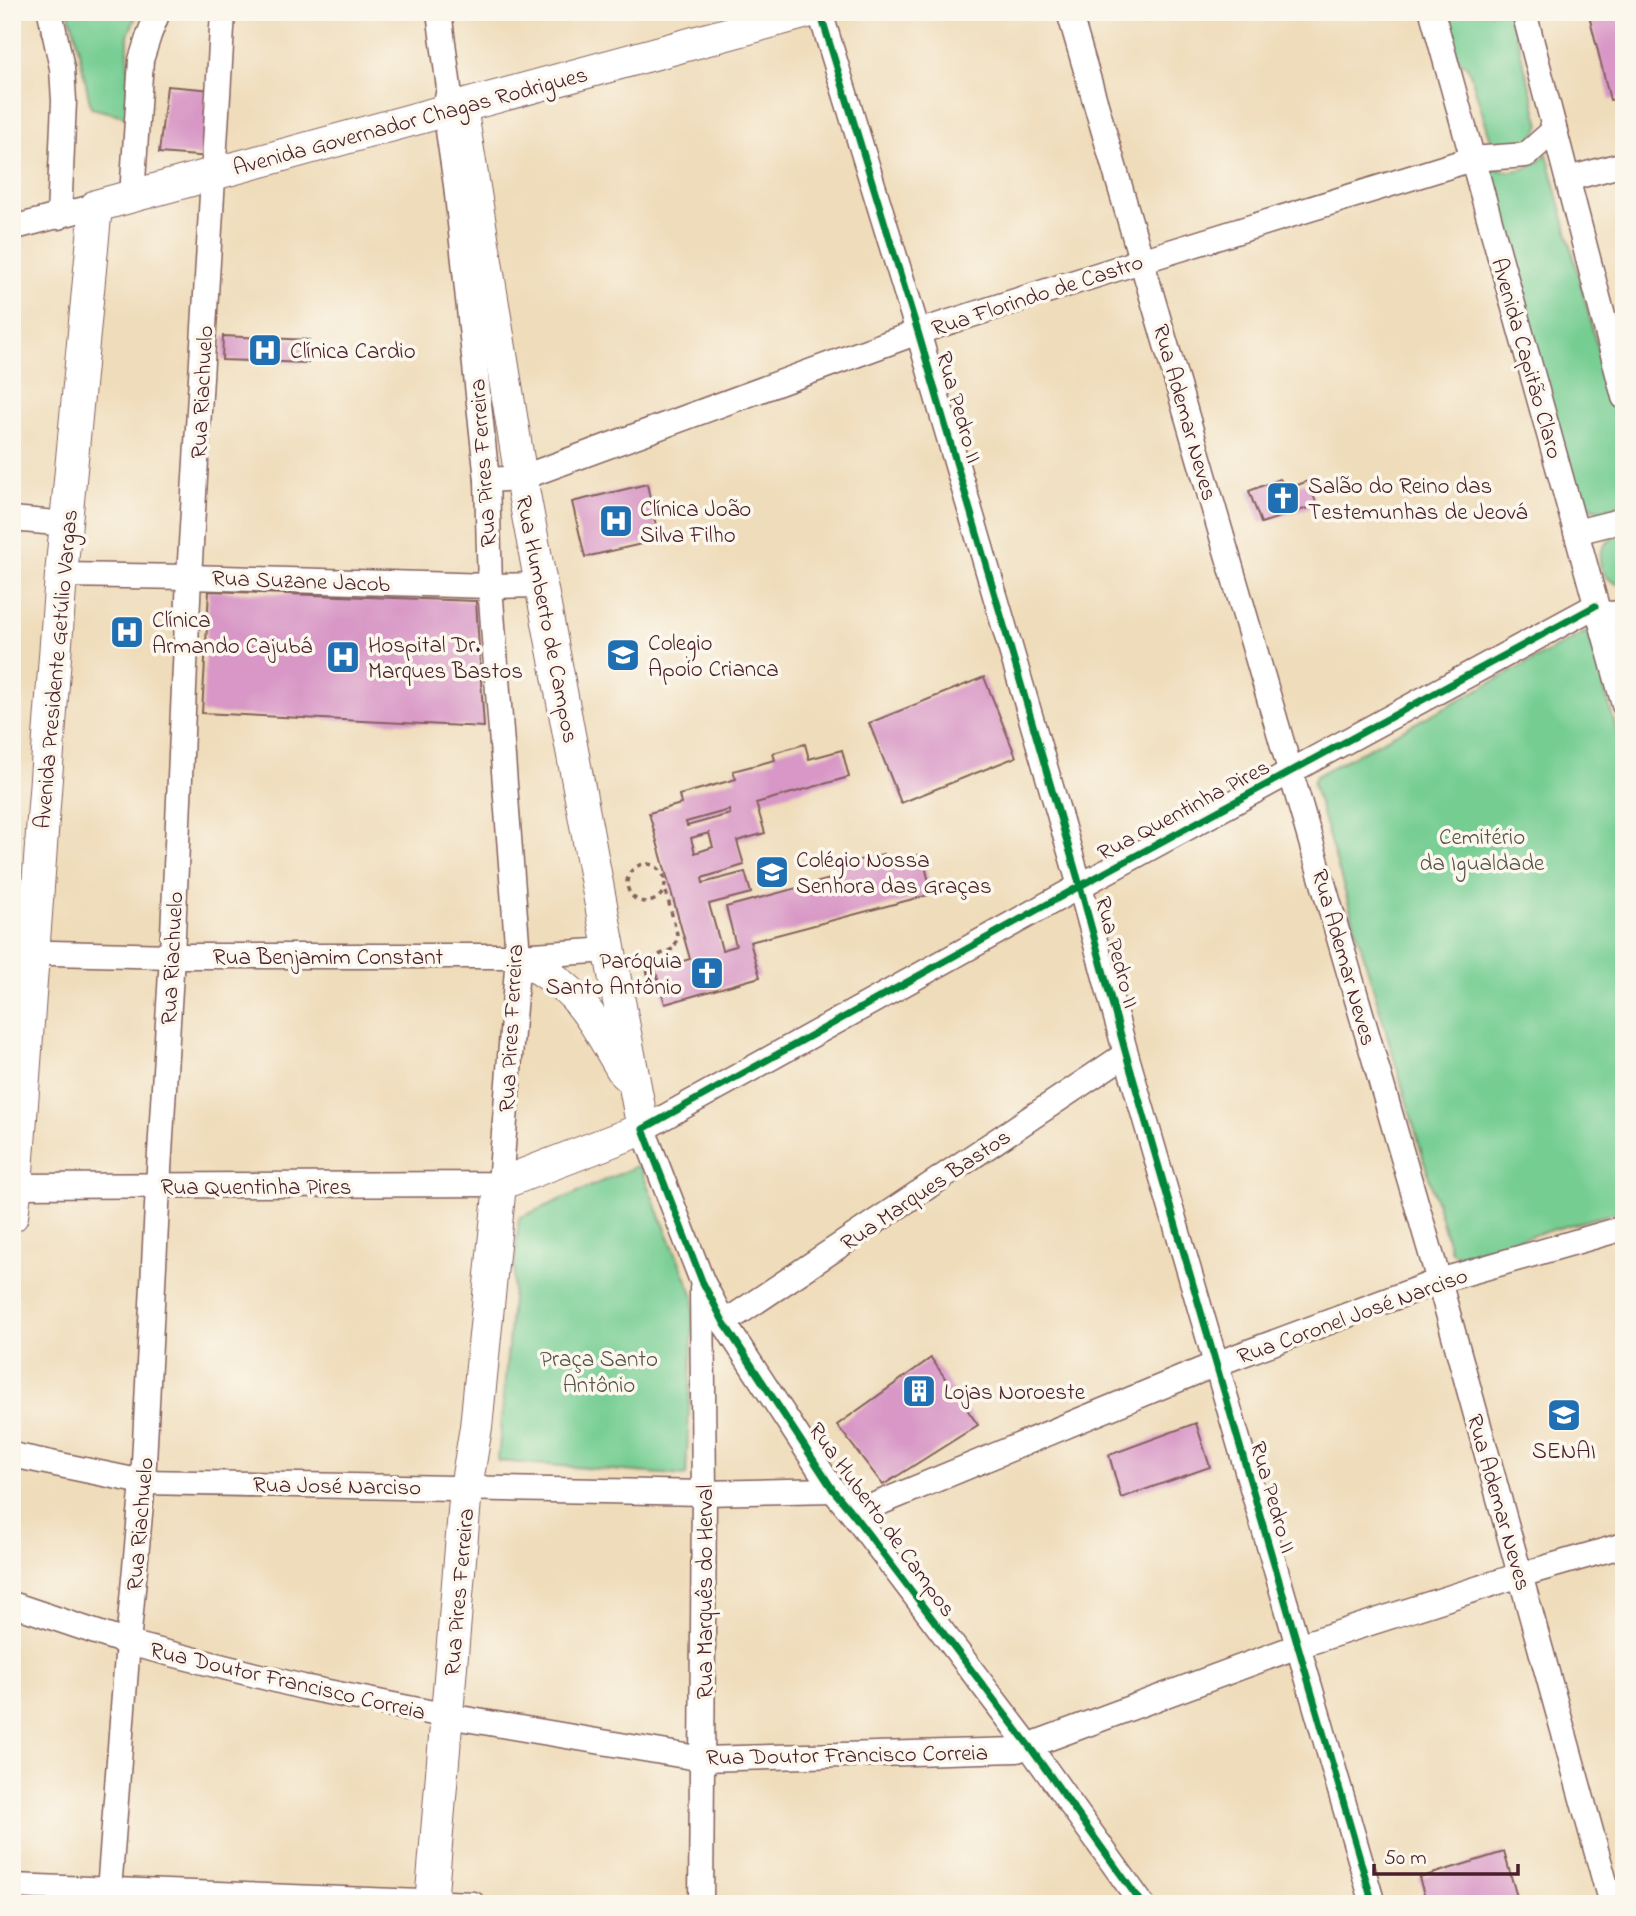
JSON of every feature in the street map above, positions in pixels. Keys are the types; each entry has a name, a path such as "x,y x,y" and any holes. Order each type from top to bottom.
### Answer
{"main road":[{"name":"Avenida Governador Chagas Rodrigues","path":"96,206 452,102 807,12"},
{"name":"Rua Humberto de Campos","path":"452,102 642,1129"},
{"name":"Avenida Presidente Getúlio Vargas","path":"14,1196 22,952 67,524 96,206"},
{"path":"518,956 542,970 574,996 635,1091"},
{"path":"500,1184 642,1129"},
{"name":"Rua Pires Ferreira","path":"431,1902 466,1488 476,1427 500,1184"}],"street":[{"path":"50,12 62,68 64,101 59,217"},
{"path":"132,196 141,60 158,12"},
{"name":"Rua Riachuelo","path":"108,1897 144,1482 190,577 223,12"},
{"name":"Rua Pires Ferreira","path":"439,12 452,102 456,185 487,480 490,586 518,956 500,1184"},
{"name":"Rua Pedro II","path":"820,12 918,332 1080,886 1126,1054 1373,1904"},
{"name":"Rua Ademar Neves","path":"1069,12 1438,1280 1611,1904"},
{"name":"Avenida Capitão Claro","path":"1432,12 1624,705"},
{"path":"1524,12 1624,397"},
{"name":"Rua Florindo de Castro","path":"487,480 521,478 918,332 1141,261 1472,159 1527,155 1554,130"},
{"path":"1568,179 1624,164"},
{"name":"Avenida Governador Chagas Rodrigues","path":"12,228 96,206"},
{"path":"12,519 67,524"},
{"path":"1576,532 1624,520"},
{"name":"Rua Suzane Jacob","path":"61,575 542,585"},
{"path":"1597,610 1614,614 1624,611"},
{"name":"Rua Quentinha Pires","path":"642,1129 1080,886 1597,610"},
{"name":"Rua Benjamim Constant","path":"22,952 172,956 518,956 611,950"},
{"name":"Rua Marques Bastos","path":"724,1323 1126,1054"},
{"name":"Rua Huberto de Campos","path":"642,1129 702,1281 724,1323 833,1490 1029,1746 1142,1904"},
{"name":"Rua Quentinha Pires","path":"14,1196 158,1186 500,1184"},
{"name":"Rua Coronel José Narciso","path":"853,1514 1216,1364 1438,1280 1624,1228"},
{"name":"Rua Marquês do Herval","path":"701,1904 704,1493 702,1281"},
{"name":"Rua José Narciso","path":"12,1455 144,1482 704,1493 833,1490"},
{"name":"Rua Doutor Francisco Correia","path":"12,1604 128,1643 303,1687 447,1716 703,1759 1017,1749 1298,1646 1520,1575 1624,1545"},
{"path":"12,1886 108,1897 473,1904"}],"path":[{"path":"651,985 645,961 675,948 677,934 665,888 665,877 658,868 648,864 637,866 629,874 627,888 639,902 650,903 660,898 665,888"}],"green space":[{"path":"68,12 138,12 128,35 128,117 91,108 75,32"},
{"path":"1445,12 1510,12 1540,125 1536,134 1523,146 1498,145 1491,140 1468,67 1457,58"},
{"path":"1547,154 1624,450 1624,501 1612,508 1593,508 1576,497 1486,166 1518,170 1533,165"},
{"path":"1624,534 1623,586 1606,575 1600,560 1601,551 1606,544"},
{"name":"Cemitério da Igualdade","path":"1588,631 1624,757 1624,1210 1458,1256 1451,1252 1313,783 1316,776"},
{"name":"Praça Santo Antônio","path":"639,1165 694,1297 686,1476 498,1461 519,1218"}],"building":[{"path":"1586,12 1617,12 1624,35 1624,97 1610,100 1589,15"},
{"path":"167,86 213,90 211,157 159,153"},
{"name":"Clínica Cardio","path":"223,336 309,340 308,363 222,360"},
{"name":"Salão do Reino das Testemunhas de Jeová","path":"1280,479 1287,489 1308,481 1317,505 1261,523 1249,491"},
{"name":"Clínica João Silva Filho","path":"647,484 659,540 585,557 572,502"},
{"name":"Hospital Dr. Marques Bastos","path":"209,591 476,601 484,727 202,713"},
{"path":"984,677 1016,757 901,803 869,723"},
{"path":"805,744 809,759 842,750 849,777 756,803 765,833 737,841 744,865 702,878 703,883 745,872 751,893 709,904 722,950 736,946 726,907 834,878 831,868 844,864 883,854 886,864 922,854 932,894 750,942 760,977 665,1004 655,969 690,959 649,813 681,804 679,795 736,779 733,771 775,760 773,753","holes":["729,810 730,814 687,826 686,822","709,833 713,847 695,853 691,838"]},
{"name":"Lojas Noroeste","path":"931,1358 978,1425 883,1485 837,1425"},
{"path":"1196,1423 1210,1467 1121,1498 1109,1455"},
{"path":"1504,1852 1519,1904 1427,1904 1419,1878"},
{"path":"34,1893 102,1897 101,1904 33,1904"}],"cycle path":[{"path":"820,12 918,332 1080,886 1126,1054 1373,1904"},
{"path":"1142,1904 1029,1746 833,1490 724,1323 702,1281 643,1129 1080,886 1595,606"}],"place":[{"name":"Clínica Cardio","path":"265,350"},
{"name":"Salão do Reino das Testemunhas de Jeová","path":"1283,498"},
{"name":"Clínica João Silva Filho","path":"616,521"},
{"name":"Clínica Armando Cajubá","path":"127,632"},
{"name":"Colegio Apoio Crianca","path":"623,655"},
{"name":"Hospital Dr. Marques Bastos","path":"343,657"},
{"name":"Colégio Nossa Senhora das Graças","path":"772,872"},
{"name":"Paróquia Santo Antônio","path":"707,973"},
{"name":"Lojas Noroeste","path":"919,1391"},
{"name":"SENAI","path":"1564,1415"}]}
